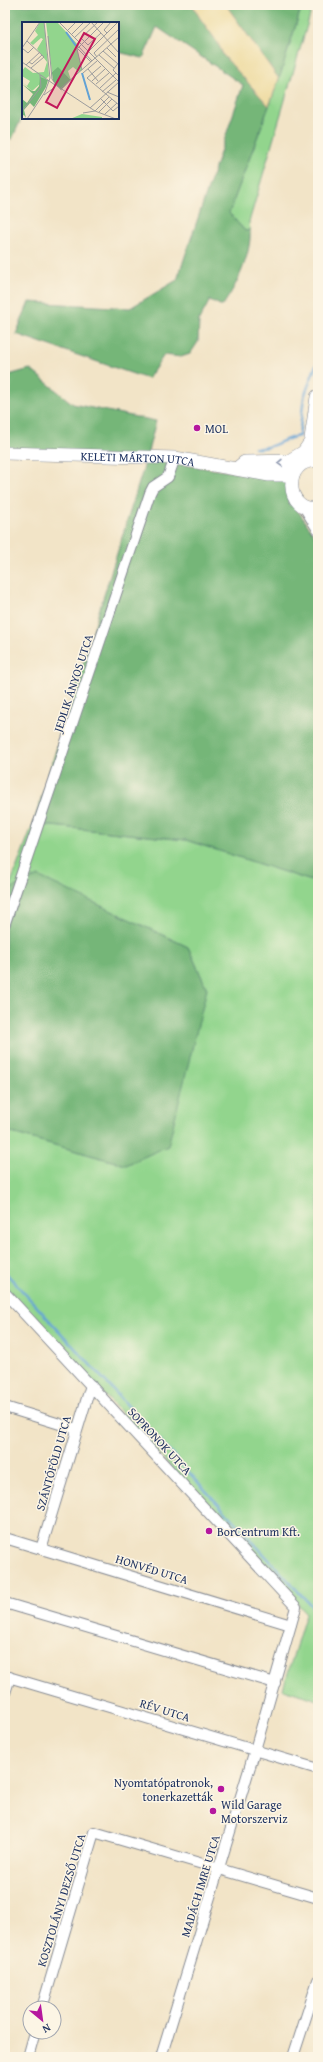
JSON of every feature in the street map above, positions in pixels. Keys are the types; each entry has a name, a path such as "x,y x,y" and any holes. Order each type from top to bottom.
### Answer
{"highway":[{"path":"313,462 311,443 318,397"},
{"path":"239,468 245,463 290,462 304,453 311,443"}],"main road":[{"name":"KELETI MÁRTON UTCA","path":"5,454 175,458 239,468 292,480"},
{"path":"313,462 302,465 292,480 293,494 303,505 311,508 318,508"}],"street":[{"name":"JEDLIK ÁNYOS UTCA","path":"5,923 150,494 153,487 168,477 175,458"},
{"path":"303,505 318,530"},
{"name":"SOPRONOK UTCA","path":"5,1293 296,1607"},
{"name":"SZÁNTÓFÖLD UTCA","path":"41,1549 90,1385"},
{"path":"5,1407 76,1429"},
{"name":"HONVÉD UTCA","path":"5,1538 292,1625"},
{"path":"5,1603 275,1683"},
{"name":"MADÁCH IMRE UTCA","path":"162,2057 275,1683 296,1607"},
{"path":"5,1693 7,1676"},
{"name":"RÉV UTCA","path":"7,1676 318,1769"},
{"name":"KOSZTOLÁNYI DEZSŐ UTCA","path":"44,2000 94,1832 219,1869"},
{"path":"219,1869 318,1898"},
{"path":"293,2057 318,1980"},
{"path":"28,2057 33,2040"}],"green space":[{"path":"5,5 193,5 196,12 217,42 223,55 269,106 229,213 245,231 250,230 250,239 246,259 233,290 222,306 210,300 199,320 198,342 190,354 181,357 164,355 148,379 16,334 29,302 130,308 177,280 243,85 157,27 143,58 119,52 119,22 22,22 22,117 12,139 5,138"},
{"path":"226,5 302,5 279,79"},
{"path":"302,5 313,5 249,222 250,230 245,231 229,213 279,79"},
{"path":"30,369 73,404 156,421 146,459 283,480 291,485 289,498 318,540 318,883 186,840 33,824 146,460 5,449 5,376"},
{"path":"33,824 186,840 318,883 318,1700 283,1689 306,1613 5,1287 5,1131 126,1165 207,989 188,947 38,877 8,890"},
{"path":"38,876 188,947 207,989 168,1146 126,1165 5,1131 5,900 8,890"}],"sand":[{"path":"193,5 226,5 279,79 269,106 223,55 217,42 196,12"}],"waterway":[{"path":"255,448 272,446 299,436 304,397 318,360"},
{"path":"5,1272 318,1613"}],"place":[{"name":"MOL","path":"197,428"},
{"name":"BorCentrum Kft.","path":"209,1531"},
{"name":"Nyomtatópatronok, tonerkazetták","path":"221,1789"},
{"name":"Wild Garage Motorszerviz","path":"213,1811"}]}
